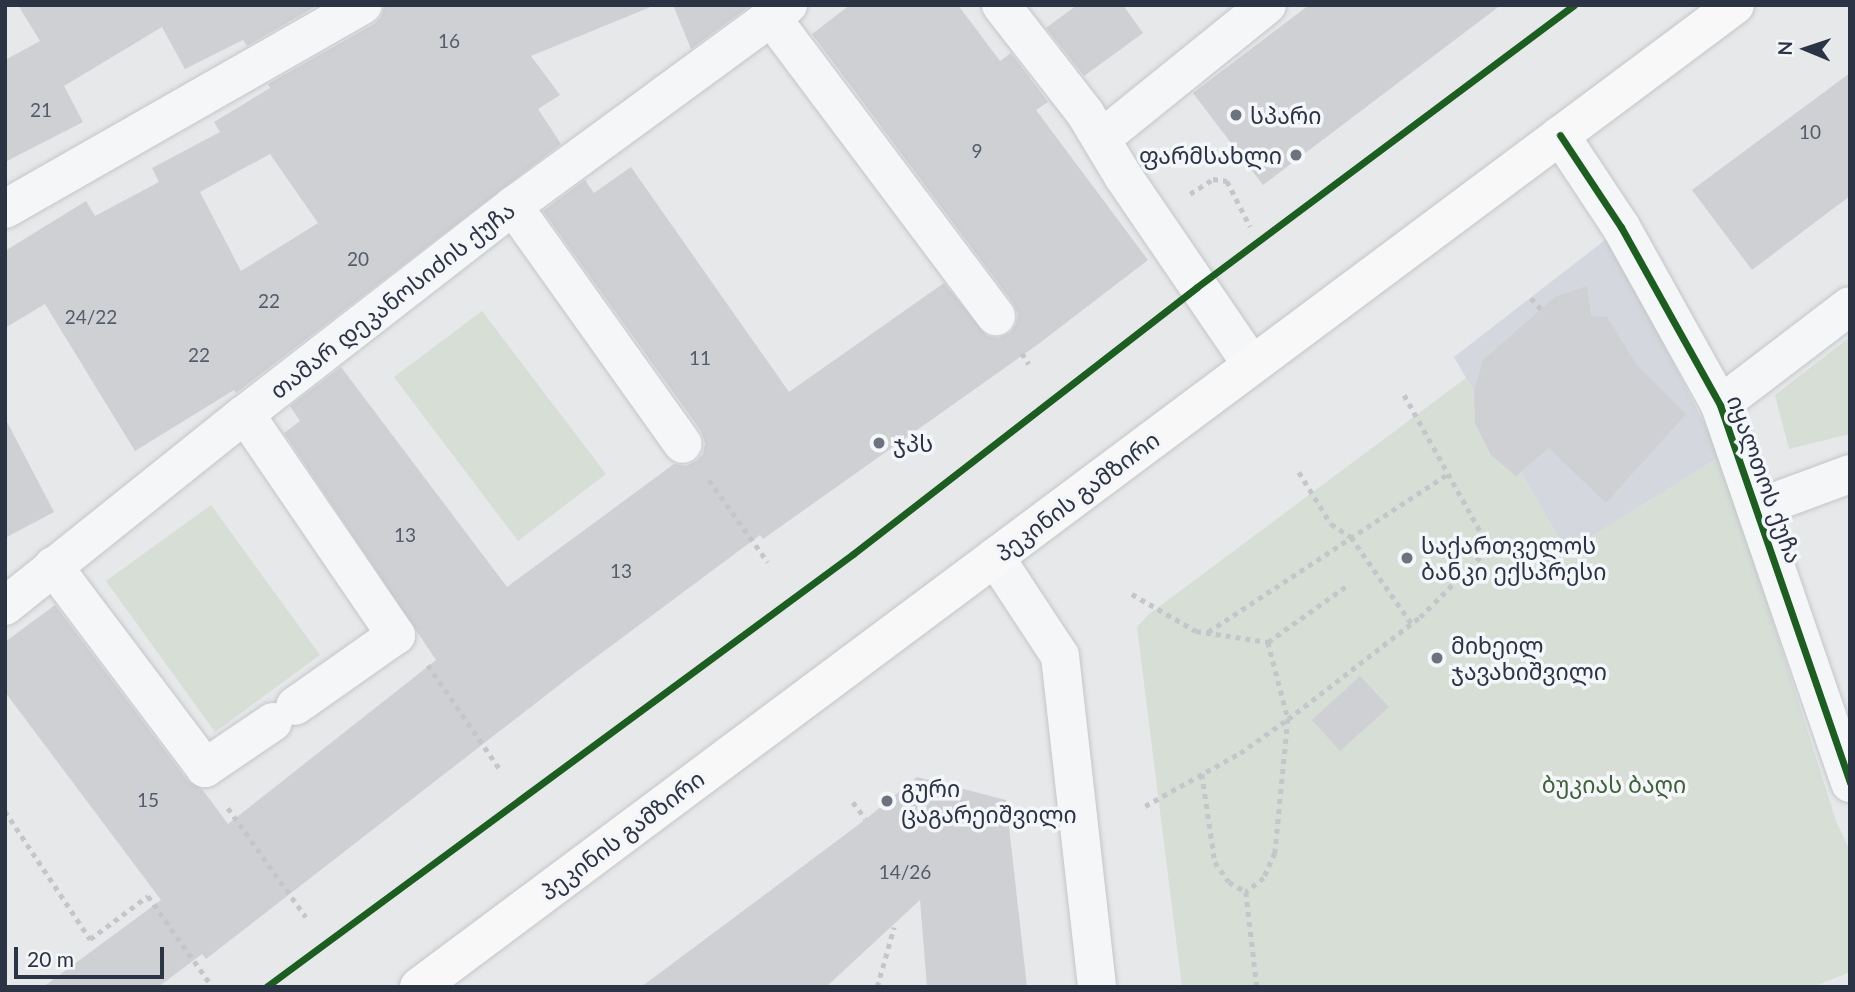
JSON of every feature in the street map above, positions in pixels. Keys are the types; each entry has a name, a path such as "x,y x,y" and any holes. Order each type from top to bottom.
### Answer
{"main road":[{"name":"პეკინის გამზირი","path":"419,987 1735,5"}],"street":[{"path":"5,209 363,5"},
{"path":"1000,5 1102,138 1146,211 1252,365"},
{"path":"1102,138 1267,5"},
{"path":"780,12 996,316"},
{"name":"თამარ დეკანოსიძის ქუჩა","path":"11,587 53,566 513,206 780,12"},
{"name":"იყალთოს ქუჩა","path":"1560,135 1621,227 1720,405 1758,508 1850,783"},
{"path":"513,206 683,444"},
{"path":"1720,405 1850,306"},
{"path":"53,566 205,768 396,635 245,414"},
{"path":"1758,508 1850,474"},
{"path":"995,557 1060,656 1097,987"}],"path":[{"path":"1193,190 1213,179 1227,181 1250,226"},
{"path":"1531,298 1541,309"},
{"path":"1144,806 1240,753 1288,719 1412,624 1489,548 1404,395"},
{"path":"683,444 768,562"},
{"path":"1299,472 1331,524 1351,537 1412,624"},
{"path":"1208,632 1448,474"},
{"path":"1132,594 1196,631 1268,642 1348,585"},
{"path":"396,635 430,667 499,768"},
{"path":"1246,892 1264,878 1275,853 1288,719 1268,642"},
{"path":"205,768 235,820 306,917"},
{"path":"1202,774 1215,862 1229,882 1246,892"},
{"path":"853,802 866,820"},
{"path":"5,811 90,939 148,896 212,986"},
{"path":"1246,892 1256,987"},
{"path":"877,987 894,927"}],"shaded area":[{"path":"1609,237 1721,456 1567,552 1454,357"}],"green space":[{"path":"482,311 606,474 518,541 394,377"},
{"path":"1850,337 1850,434 1789,449 1775,395"},
{"name":"ბუკიას ბაღი","path":"1466,378 1567,552 1721,456 1836,821 1850,851 1850,972 1813,987 1182,987 1137,627 1148,615"},
{"path":"211,505 320,655 215,732 106,581"}],"building":[{"path":"18,5 318,5 247,46 243,40 185,69 162,27 64,86 83,122 5,162 5,60 40,41"},
{"path":"385,5 653,6 531,56 560,95 538,109 561,144 236,393 234,390 135,451 45,304 5,328 5,251 86,201 95,216 159,182 152,168 220,132 214,122 270,88 268,84 374,24 381,17","holes":["270,154 318,223 241,271 200,192"]},
{"path":"673,5 751,5 691,49"},
{"path":"850,5 958,5 1000,61 1011,53 1048,102 1036,110 1148,260 1037,345 763,539 760,535 572,675 206,959 202,954 158,987 43,987 161,900 5,692 5,642 55,605 188,781 202,789 228,824 436,660 284,433 300,421 290,406 341,367 507,587 674,464 686,466 703,454 705,443 701,431 543,211 585,180 594,193 631,167 789,392 944,283 987,336 998,338 1010,333 1018,314 1013,303 812,34"},
{"path":"1077,5 1123,5 1143,33 1084,76 1046,28"},
{"path":"1309,5 1501,5 1263,185 1193,93"},
{"path":"1850,73 1850,196 1752,270 1692,190"},
{"path":"1587,286 1591,316 1607,317 1637,365 1686,414 1606,503 1549,448 1516,476 1491,455 1475,423 1474,391 1483,360 1555,297"},
{"path":"5,418 54,512 5,538"},
{"path":"1360,676 1389,707 1340,751 1312,720"},
{"path":"917,777 1006,800 1027,987 927,987 920,900 826,987 641,987 866,819"}],"cycle path":[{"path":"266,987 853,554 1197,287 1574,5"},
{"path":"1560,135 1621,227 1720,405 1850,783"}],"place":[{"name":"სპარი","path":"1236,115"},
{"name":"ფარმსახლი","path":"1296,155"},
{"name":"ჯპს","path":"879,443"},
{"name":"საქართველოს ბანკი ექსპრესი","path":"1407,558"},
{"name":"მიხეილ ჯავახიშვილი","path":"1437,658"},
{"name":"გური ცაგარეიშვილი","path":"887,801"}]}
